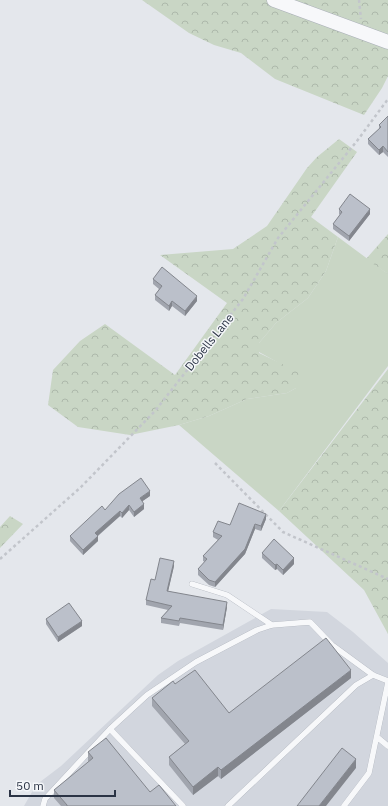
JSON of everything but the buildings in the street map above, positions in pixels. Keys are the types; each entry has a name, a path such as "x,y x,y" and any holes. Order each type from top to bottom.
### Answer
{"street":[{"path":"274,0 388,42"}],"lane":[{"path":"192,584 227,595 272,625"},
{"path":"43,806 45,799 110,729 146,695 196,662 257,630 272,625 310,622 332,645 373,675 388,681 368,773 344,806"},
{"path":"228,806 356,685 373,675"},
{"path":"110,729 183,806"},
{"path":"377,737 388,746"}],"path":[{"name":"Dobells Lane","path":"0,559 81,487 155,411 243,299 278,238 357,141 388,99"},
{"path":"215,463 283,532 388,579"}],"shaded area":[{"path":"271,609 327,612 353,632 388,663 388,806 24,806 36,785 61,766 158,675 178,661"}],"green space":[{"path":"142,0 388,0 388,76 364,115 275,79 241,53 214,45 189,33"},
{"path":"339,139 357,152 311,217 338,237 326,271 308,298 276,323 259,343 259,353 299,372 296,388 287,393 247,399 209,416 179,425 130,435 78,427 48,405 53,370 80,341 105,324 175,375 227,303 160,255 233,249 267,226 307,168 317,157"},
{"path":"388,234 388,274 366,259"},
{"path":"338,237 388,274 388,366 279,511 179,425 209,416 247,399 287,393 296,388 277,362 259,352 259,343 276,323 308,298 326,271"},
{"path":"388,369 388,634 364,590 279,511"},
{"path":"10,516 23,524 0,548 0,527"}]}
